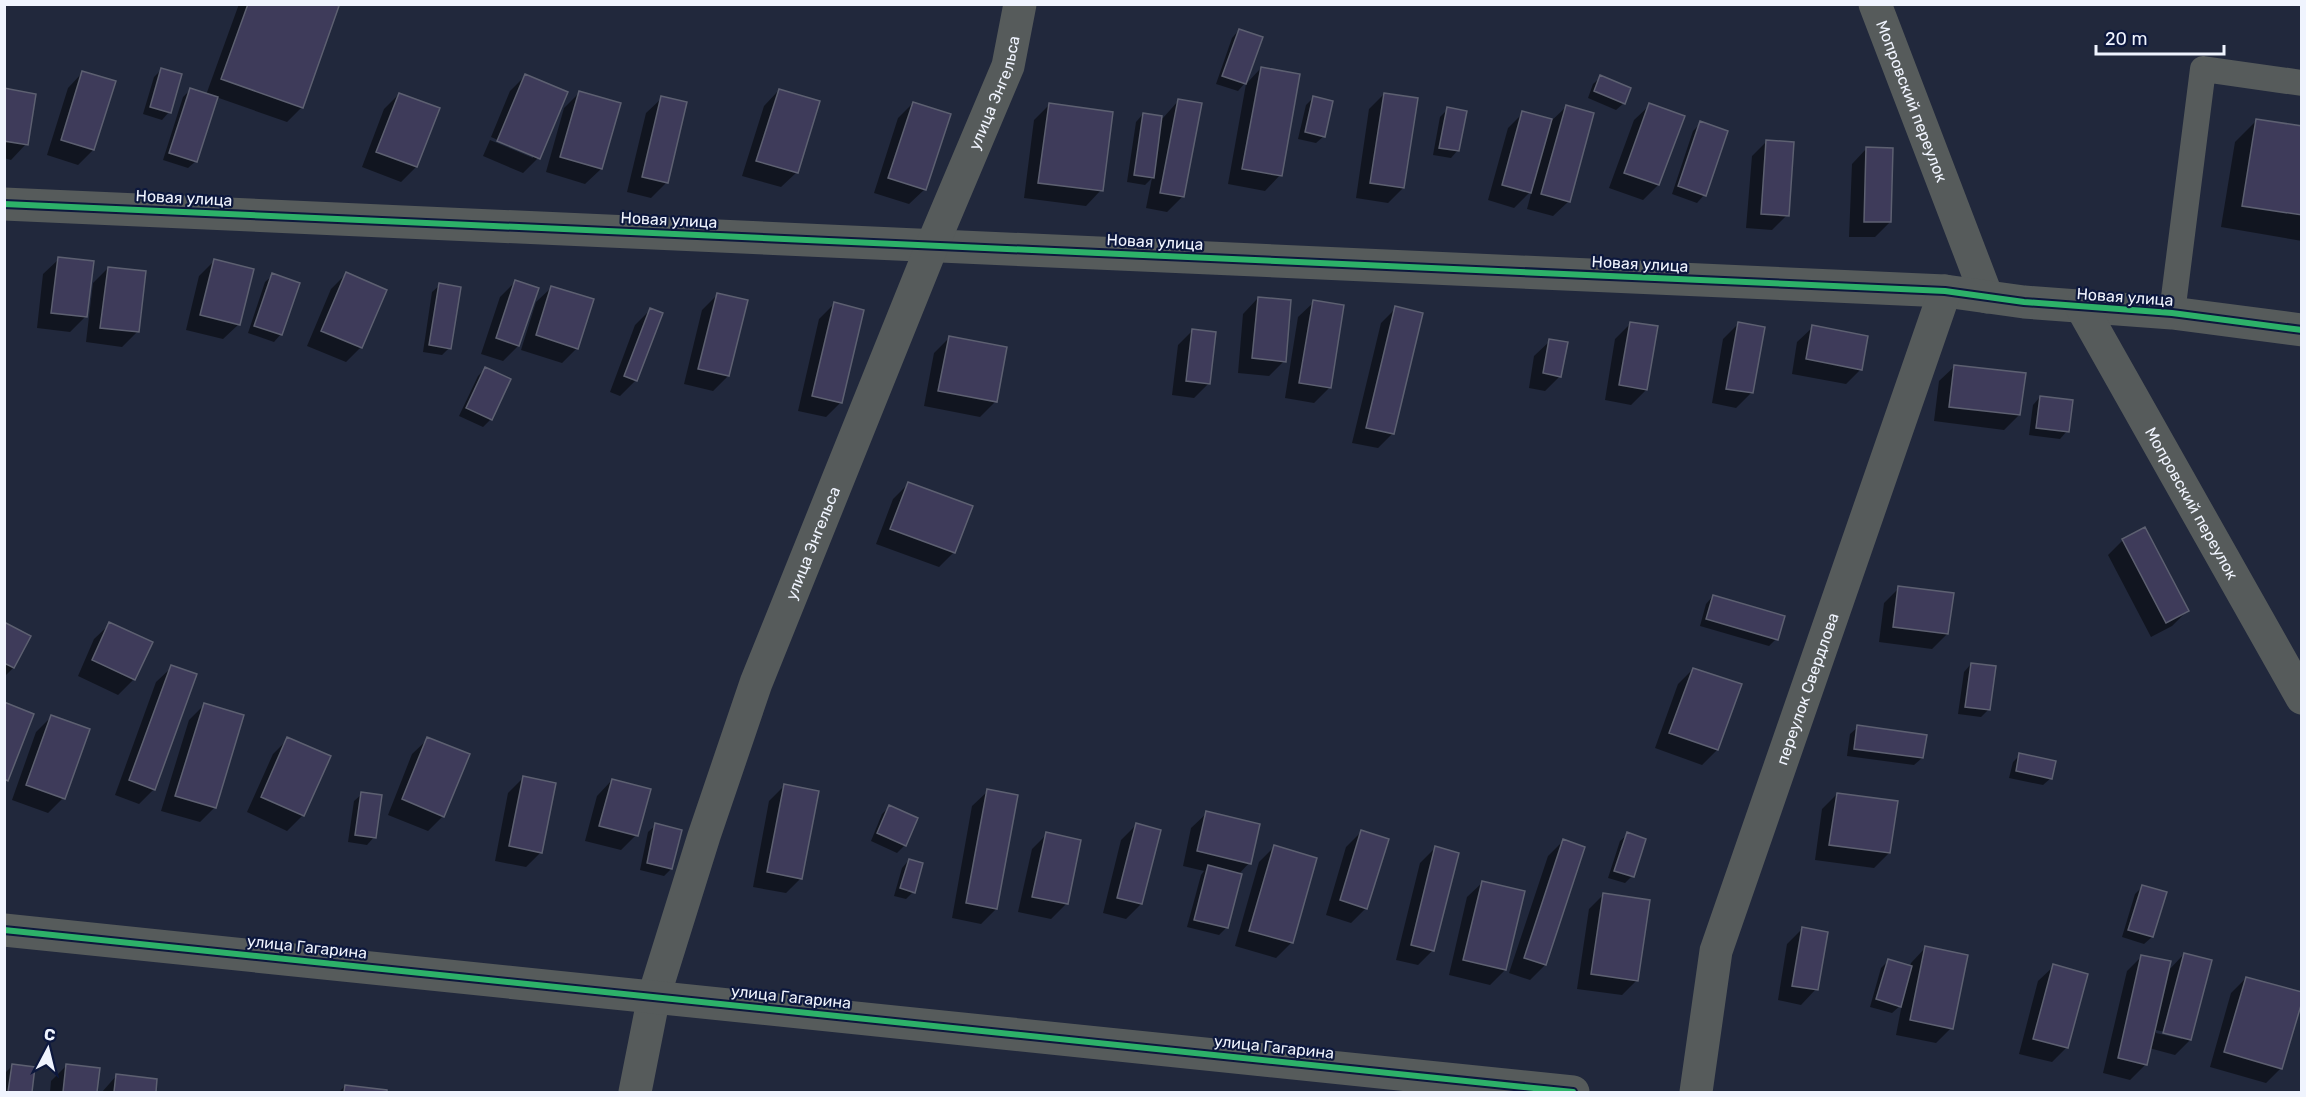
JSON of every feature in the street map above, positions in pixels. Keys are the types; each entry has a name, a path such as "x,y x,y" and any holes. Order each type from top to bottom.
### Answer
{"street":[{"name":"улица Энгельса","path":"635,1092 654,996 704,836 756,683 932,246 1008,66 1020,4"},
{"name":"Мопровский переулок","path":"1875,4 1987,297"},
{"name":"Новая улица","path":"4,204 1945,291 2082,308 2172,313 2301,330"},
{"name":"переулок Свердлова","path":"1696,1092 1716,951 1945,291"},
{"name":"Мопровский переулок","path":"2082,308 2301,698"},
{"name":"улица Гагарина","path":"4,930 1574,1092"}],"lane":[{"path":"2172,313 2203,69 2301,83"}],"building":[{"path":"248,4 334,4 339,6 303,108 221,79"},
{"path":"1239,29 1263,37 1246,84 1222,76"},
{"path":"1261,67 1300,74 1282,176 1242,169"},
{"path":"161,68 182,74 171,113 150,107"},
{"path":"82,71 116,81 94,150 61,140"},
{"path":"525,74 568,92 540,159 497,141"},
{"path":"1600,75 1631,88 1625,104 1594,91"},
{"path":"4,88 36,94 28,145 4,141"},
{"path":"190,88 218,97 197,162 169,153"},
{"path":"779,89 820,101 798,173 756,161"},
{"path":"579,91 621,103 602,169 560,157"},
{"path":"399,93 440,108 417,167 376,152"},
{"path":"1384,93 1418,98 1404,188 1370,183"},
{"path":"661,96 687,102 668,183 642,177"},
{"path":"1313,96 1333,101 1325,137 1305,132"},
{"path":"1178,99 1202,103 1184,197 1160,193"},
{"path":"913,102 951,114 926,190 888,178"},
{"path":"1049,103 1113,112 1103,191 1038,183"},
{"path":"1649,103 1685,116 1659,185 1624,173"},
{"path":"1566,105 1594,113 1570,202 1541,194"},
{"path":"1447,107 1467,111 1459,151 1439,148"},
{"path":"1522,111 1552,119 1531,193 1502,185"},
{"path":"1143,113 1162,116 1154,178 1134,175"},
{"path":"2256,119 2302,126 2302,215 2242,206"},
{"path":"1700,121 1728,131 1706,196 1678,186"},
{"path":"1766,140 1794,142 1789,216 1761,214"},
{"path":"1866,147 1893,148 1891,222 1864,222"},
{"path":"58,257 94,261 87,317 51,313"},
{"path":"214,259 254,269 240,325 200,315"},
{"path":"108,267 146,271 139,332 100,328"},
{"path":"346,272 387,290 362,348 321,331"},
{"path":"272,273 300,283 282,335 254,326"},
{"path":"515,280 539,288 519,346 496,338"},
{"path":"439,283 461,287 451,349 429,345"},
{"path":"551,286 594,299 578,349 536,335"},
{"path":"717,293 748,300 729,376 698,369"},
{"path":"1258,297 1291,300 1286,362 1252,358"},
{"path":"1313,300 1344,305 1331,388 1299,383"},
{"path":"834,302 864,310 842,403 812,396"},
{"path":"1395,306 1423,313 1394,434 1366,428"},
{"path":"650,308 663,313 637,381 624,376"},
{"path":"1630,322 1658,326 1647,390 1619,385"},
{"path":"1738,322 1765,327 1753,393 1726,389"},
{"path":"1812,325 1868,336 1862,370 1806,359"},
{"path":"1192,329 1216,332 1210,384 1186,381"},
{"path":"949,336 1007,347 997,402 938,391"},
{"path":"1549,339 1568,342 1561,377 1543,373"},
{"path":"1954,365 2026,373 2020,415 1949,407"},
{"path":"485,367 511,379 492,420 466,408"},
{"path":"2040,396 2073,400 2069,432 2036,428"},
{"path":"908,482 973,506 955,553 890,529"},
{"path":"2145,527 2189,611 2166,623 2122,539"},
{"path":"1898,586 1954,593 1948,634 1893,627"},
{"path":"1713,595 1785,616 1778,640 1706,619"},
{"path":"4,622 31,636 14,668 4,663"},
{"path":"109,622 153,642 135,680 92,660"},
{"path":"1971,663 1996,666 1990,710 1965,707"},
{"path":"171,665 197,674 155,790 129,780"},
{"path":"1693,668 1742,684 1718,750 1669,733"},
{"path":"4,702 34,714 8,781 4,779"},
{"path":"204,703 244,715 216,808 175,796"},
{"path":"51,715 90,729 65,799 26,785"},
{"path":"1857,725 1927,735 1923,758 1854,749"},
{"path":"287,737 331,756 304,816 261,797"},
{"path":"427,737 470,754 444,817 402,799"},
{"path":"2019,753 2056,761 2052,779 2016,771"},
{"path":"523,776 556,783 542,853 509,846"},
{"path":"612,779 651,789 638,836 599,826"},
{"path":"784,784 819,791 802,879 767,872"},
{"path":"987,789 1018,795 997,909 966,903"},
{"path":"361,792 382,795 376,838 355,835"},
{"path":"1837,793 1898,801 1890,853 1829,845"},
{"path":"889,805 918,818 906,846 877,833"},
{"path":"1206,811 1260,824 1251,864 1197,851"},
{"path":"655,823 682,830 672,869 647,863"},
{"path":"1136,823 1161,830 1142,904 1117,898"},
{"path":"1361,830 1389,839 1367,909 1340,900"},
{"path":"1046,832 1081,840 1068,904 1032,897"},
{"path":"1627,832 1646,839 1634,877 1614,871"},
{"path":"1563,839 1585,847 1546,965 1524,958"},
{"path":"1274,845 1317,858 1293,943 1249,931"},
{"path":"1435,846 1459,853 1434,951 1411,945"},
{"path":"909,859 923,863 915,893 900,888"},
{"path":"1208,865 1242,874 1228,928 1194,920"},
{"path":"1482,881 1525,891 1506,970 1463,960"},
{"path":"2142,885 2167,892 2153,937 2128,930"},
{"path":"1603,893 1650,900 1638,981 1591,974"},
{"path":"1802,927 1828,932 1818,990 1792,986"},
{"path":"1925,946 1968,955 1953,1029 1910,1020"},
{"path":"2184,953 2212,960 2191,1040 2163,1033"},
{"path":"2141,955 2171,961 2147,1065 2118,1058"},
{"path":"1888,959 1912,966 1901,1007 1876,999"},
{"path":"2053,964 2088,974 2068,1048 2033,1039"},
{"path":"2246,977 2302,992 2302,1002 2282,1069 2224,1052"},
{"path":"12,1064 35,1067 32,1092 8,1092"},
{"path":"66,1064 100,1068 97,1092 63,1092"},
{"path":"116,1074 157,1079 156,1092 114,1092"},
{"path":"345,1085 387,1090 387,1092 344,1092"}],"cycle path":[{"path":"4,204 1945,291 2024,302 2172,313 2302,330"},
{"path":"4,930 1573,1092"}]}
